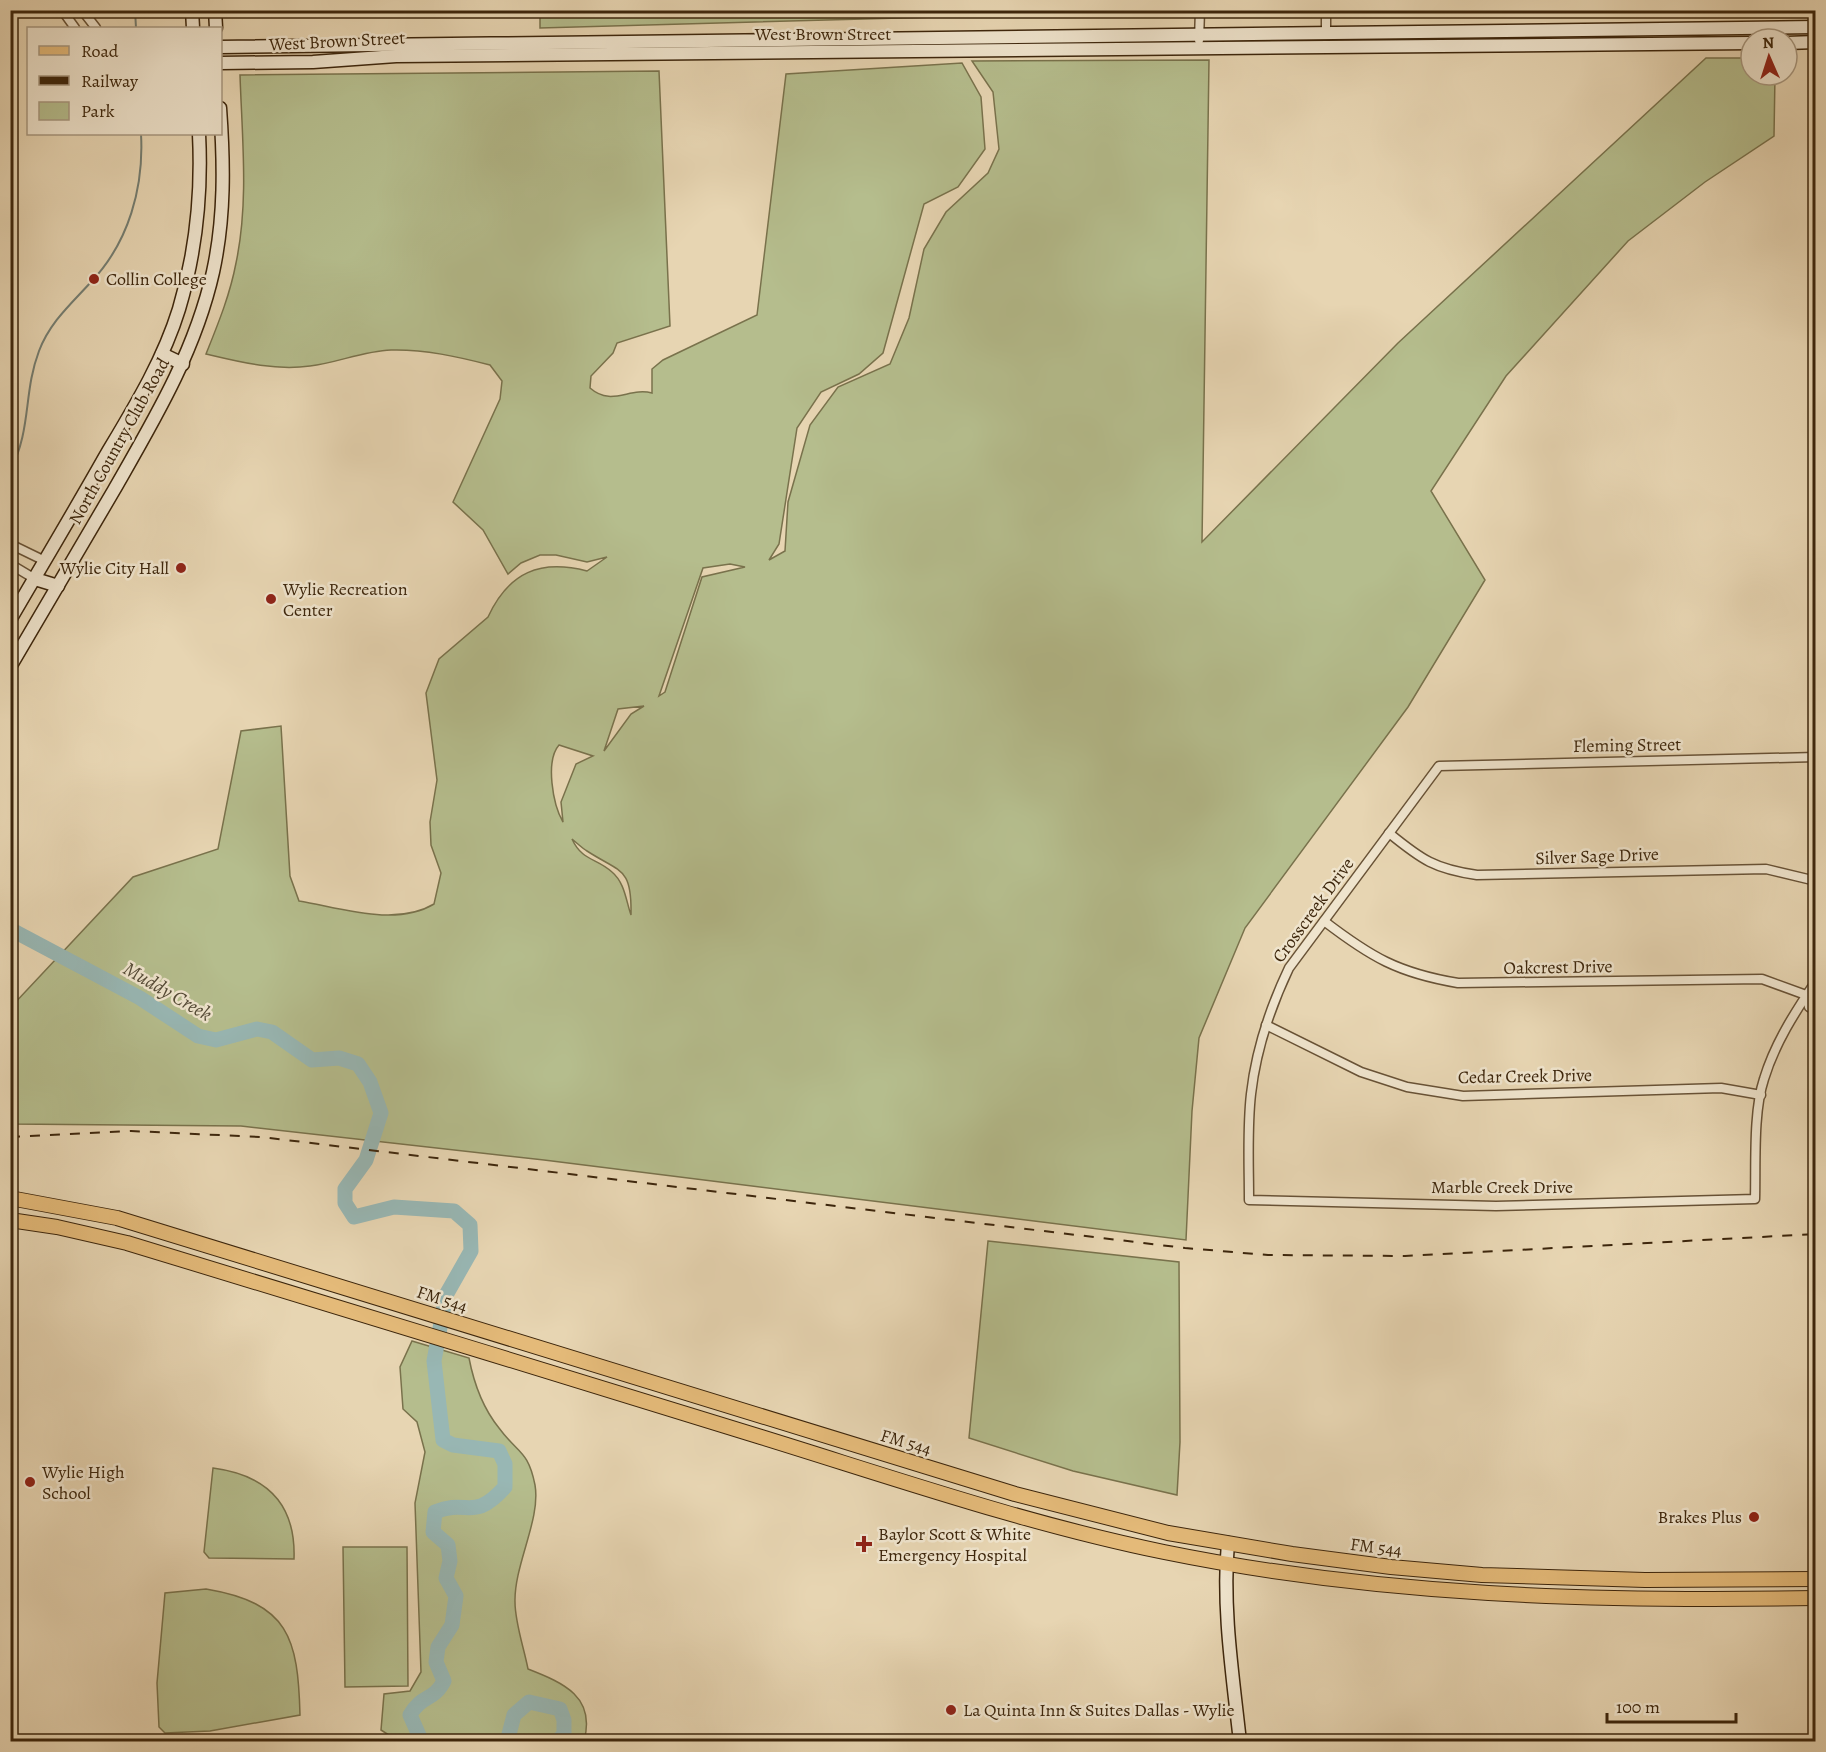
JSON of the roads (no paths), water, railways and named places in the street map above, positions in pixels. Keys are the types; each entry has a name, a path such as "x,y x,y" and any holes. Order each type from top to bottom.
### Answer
{"main road":[{"path":"192,10 193,27"},
{"path":"216,10 216,27"},
{"name":"West Brown Street","path":"222,47 1815,27"},
{"path":"1448,47 1449,32"},
{"path":"1551,46 1563,40 1608,39 1612,33"},
{"path":"1799,43 1815,42"},
{"path":"396,56 425,52 436,49 444,43"},
{"name":"West Brown Street","path":"222,63 313,62 396,56 1739,43"},
{"name":"North Country Club Road","path":"10,620 143,393 162,354 178,310 192,254 199,201 199,135"},
{"name":"North Country Club Road","path":"10,667 158,414 183,364 207,296 218,240 224,180 222,135"},
{"path":"162,354 183,364"},
{"path":"45,561 58,585"},
{"path":"35,579 58,585"},
{"name":"FM 544","path":"10,1198 77,1208 189,1239 1015,1494 1167,1533 1391,1567 1578,1579 1815,1579"},
{"name":"FM 544","path":"10,1220 68,1229 183,1260 1018,1515 1134,1545 1226,1563 1389,1586 1579,1598 1815,1598"},
{"path":"183,1260 189,1239"},
{"path":"792,1446 798,1428"},
{"path":"1228,1543 1226,1563 1230,1647 1240,1742"},
{"path":"1578,1579 1579,1598"}],"street":[{"path":"62,10 74,27"},
{"path":"82,10 95,27"},
{"path":"1198,50 1200,10"},
{"path":"1257,10 1285,10"},
{"path":"1326,10 1326,34"},
{"path":"10,544 45,561"},
{"path":"10,564 35,579"},
{"name":"Fleming Street","path":"1439,766 1815,757"},
{"name":"Crosscreek Drive","path":"1249,1200 1251,1095 1266,1025 1289,968 1439,766"},
{"name":"Silver Sage Drive","path":"1389,833 1422,860 1449,871 1478,875 1766,869 1815,881"},
{"name":"Oakcrest Drive","path":"1324,921 1365,952 1396,967 1427,978 1458,983 1762,979 1811,995"},
{"path":"1815,981 1809,1007 1815,1011"},
{"path":"1761,1095 1763,1080 1789,1020 1811,995"},
{"name":"Cedar Creek Drive","path":"1266,1025 1361,1072 1407,1087 1463,1096 1721,1088 1761,1095"},
{"name":"Marble Creek Drive","path":"1249,1200 1496,1206 1755,1199 1756,1136 1761,1095"}],"waterway":[{"path":"135,10 136,27"},
{"path":"10,471 22,440 34,366 39,351 49,331 104,266 124,232 137,194 141,135"},
{"name":"Muddy Creek","path":"10,929 140,998 198,1036 216,1040 257,1029 272,1032 312,1060 339,1058 358,1064 370,1082 381,1113 366,1160 345,1189 345,1203 354,1217 394,1207 454,1211 470,1225 471,1251 446,1295 434,1361 443,1440 453,1445 499,1451 505,1464 505,1487 494,1498 477,1507 446,1508 435,1512 433,1532 448,1545 450,1561 446,1578 456,1596 452,1625 438,1647 436,1662 444,1681 440,1688 414,1708 410,1715 422,1742"},
{"name":"Muddy Creek","path":"507,1742 514,1715 529,1702 560,1709 564,1720 564,1734 557,1742"}],"railway":[{"path":"10,1137 131,1131 261,1137 1185,1248 1268,1255 1405,1256 1816,1234"}],"place":[{"name":"Collin College","path":"94,279"},
{"name":"Wylie City Hall","path":"181,568"},
{"name":"Wylie Recreation Center","path":"271,599"},
{"name":"Wylie High School","path":"30,1482"},
{"name":"Brakes Plus","path":"1754,1517"},
{"name":"Baylor Scott & White Emergency Hospital","path":"864,1544"},
{"name":"La Quinta Inn & Suites Dallas - Wylie","path":"951,1710"}]}
